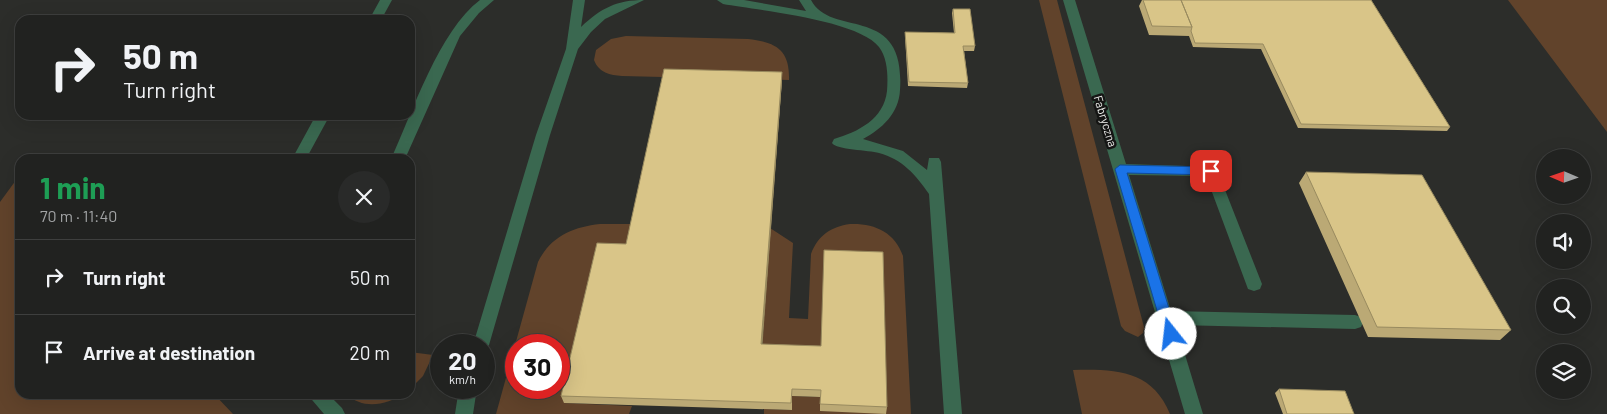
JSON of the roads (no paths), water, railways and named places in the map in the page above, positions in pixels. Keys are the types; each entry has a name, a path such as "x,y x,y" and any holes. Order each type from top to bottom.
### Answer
{"street":[{"path":"378,15 386,0"},
{"path":"400,154 454,35 475,10 488,0"},
{"path":"484,334 543,136 572,49 579,0"},
{"path":"572,49 589,26 602,16 638,0"},
{"path":"723,0 858,28 878,39 889,55 892,65 894,88 892,102 884,117 856,138 839,143 876,146 903,156 926,176 936,192"},
{"path":"804,0 816,14 826,20"},
{"name":"Fabryczna","path":"1069,0 1194,414"},
{"path":"302,154 320,120"},
{"path":"934,162 954,414"},
{"path":"1120,169 1211,171 1254,284"},
{"path":"1166,318 1355,322"},
{"path":"321,399 336,414"},
{"path":"327,399 336,414"},
{"path":"464,414 465,399"}]}
